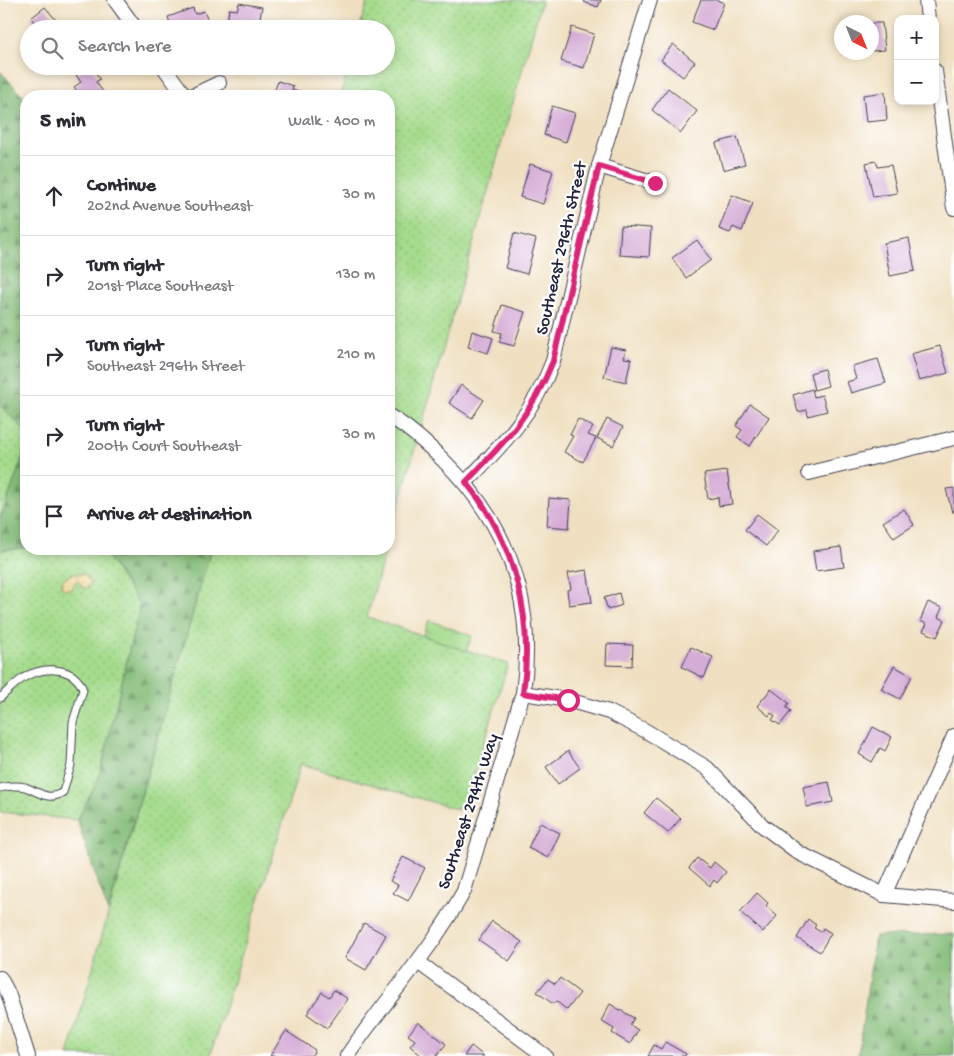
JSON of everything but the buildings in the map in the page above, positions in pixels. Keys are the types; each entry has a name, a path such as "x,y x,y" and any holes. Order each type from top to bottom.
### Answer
{"street":[{"path":"115,0 129,20"},
{"name":"Southeast 296th Street","path":"466,482 511,436 525,417 545,381 553,361 599,166 650,0"},
{"path":"926,0 928,15"},
{"path":"170,75 181,90"},
{"path":"204,90 219,83"},
{"path":"939,100 954,208"},
{"path":"599,166 655,183"},
{"name":"Southeast 294th Way","path":"347,1056 418,962 450,916 464,891 523,693 528,661 527,634 520,589 504,546 488,512 466,482 431,448 395,421"},
{"path":"809,473 954,438"},
{"path":"523,693 568,700 609,712 646,731 707,768 763,826 799,853 884,895 954,901"},
{"path":"884,895 954,736"},
{"path":"418,962 545,1056"},
{"path":"0,978 8,993 28,1056"}],"lane":[{"path":"0,698 27,676 51,670 60,670 76,677 82,690 73,722 71,765 63,792 53,797 44,796 24,787 0,788"}],"green space":[{"path":"368,0 542,0 395,519 395,90 342,90 346,75 395,75 395,20 362,20"},
{"path":"0,71 20,93 20,426 0,405"},
{"path":"0,405 20,426 20,465 0,520"},
{"path":"20,465 20,548 0,550 0,520"},
{"path":"20,548 20,555 106,555 140,605 99,778 77,820 0,812 0,550"},
{"path":"106,555 209,555 108,912 77,820 99,778 140,605"},
{"path":"209,555 384,555 367,617 508,664 463,811 301,764 210,1056 68,1056"},
{"path":"429,620 472,636 466,651 423,635"},
{"path":"954,934 954,1056 858,1056 875,936"}],"sand":[{"path":"71,574 84,574 91,583 87,588 83,588 77,580 72,589 66,590 61,586 62,580"}],"route":[{"path":"568,700 523,693 528,661 527,634 520,589 513,567 488,512 466,482 511,436 525,417 545,381 553,361 599,166 655,183"}]}
